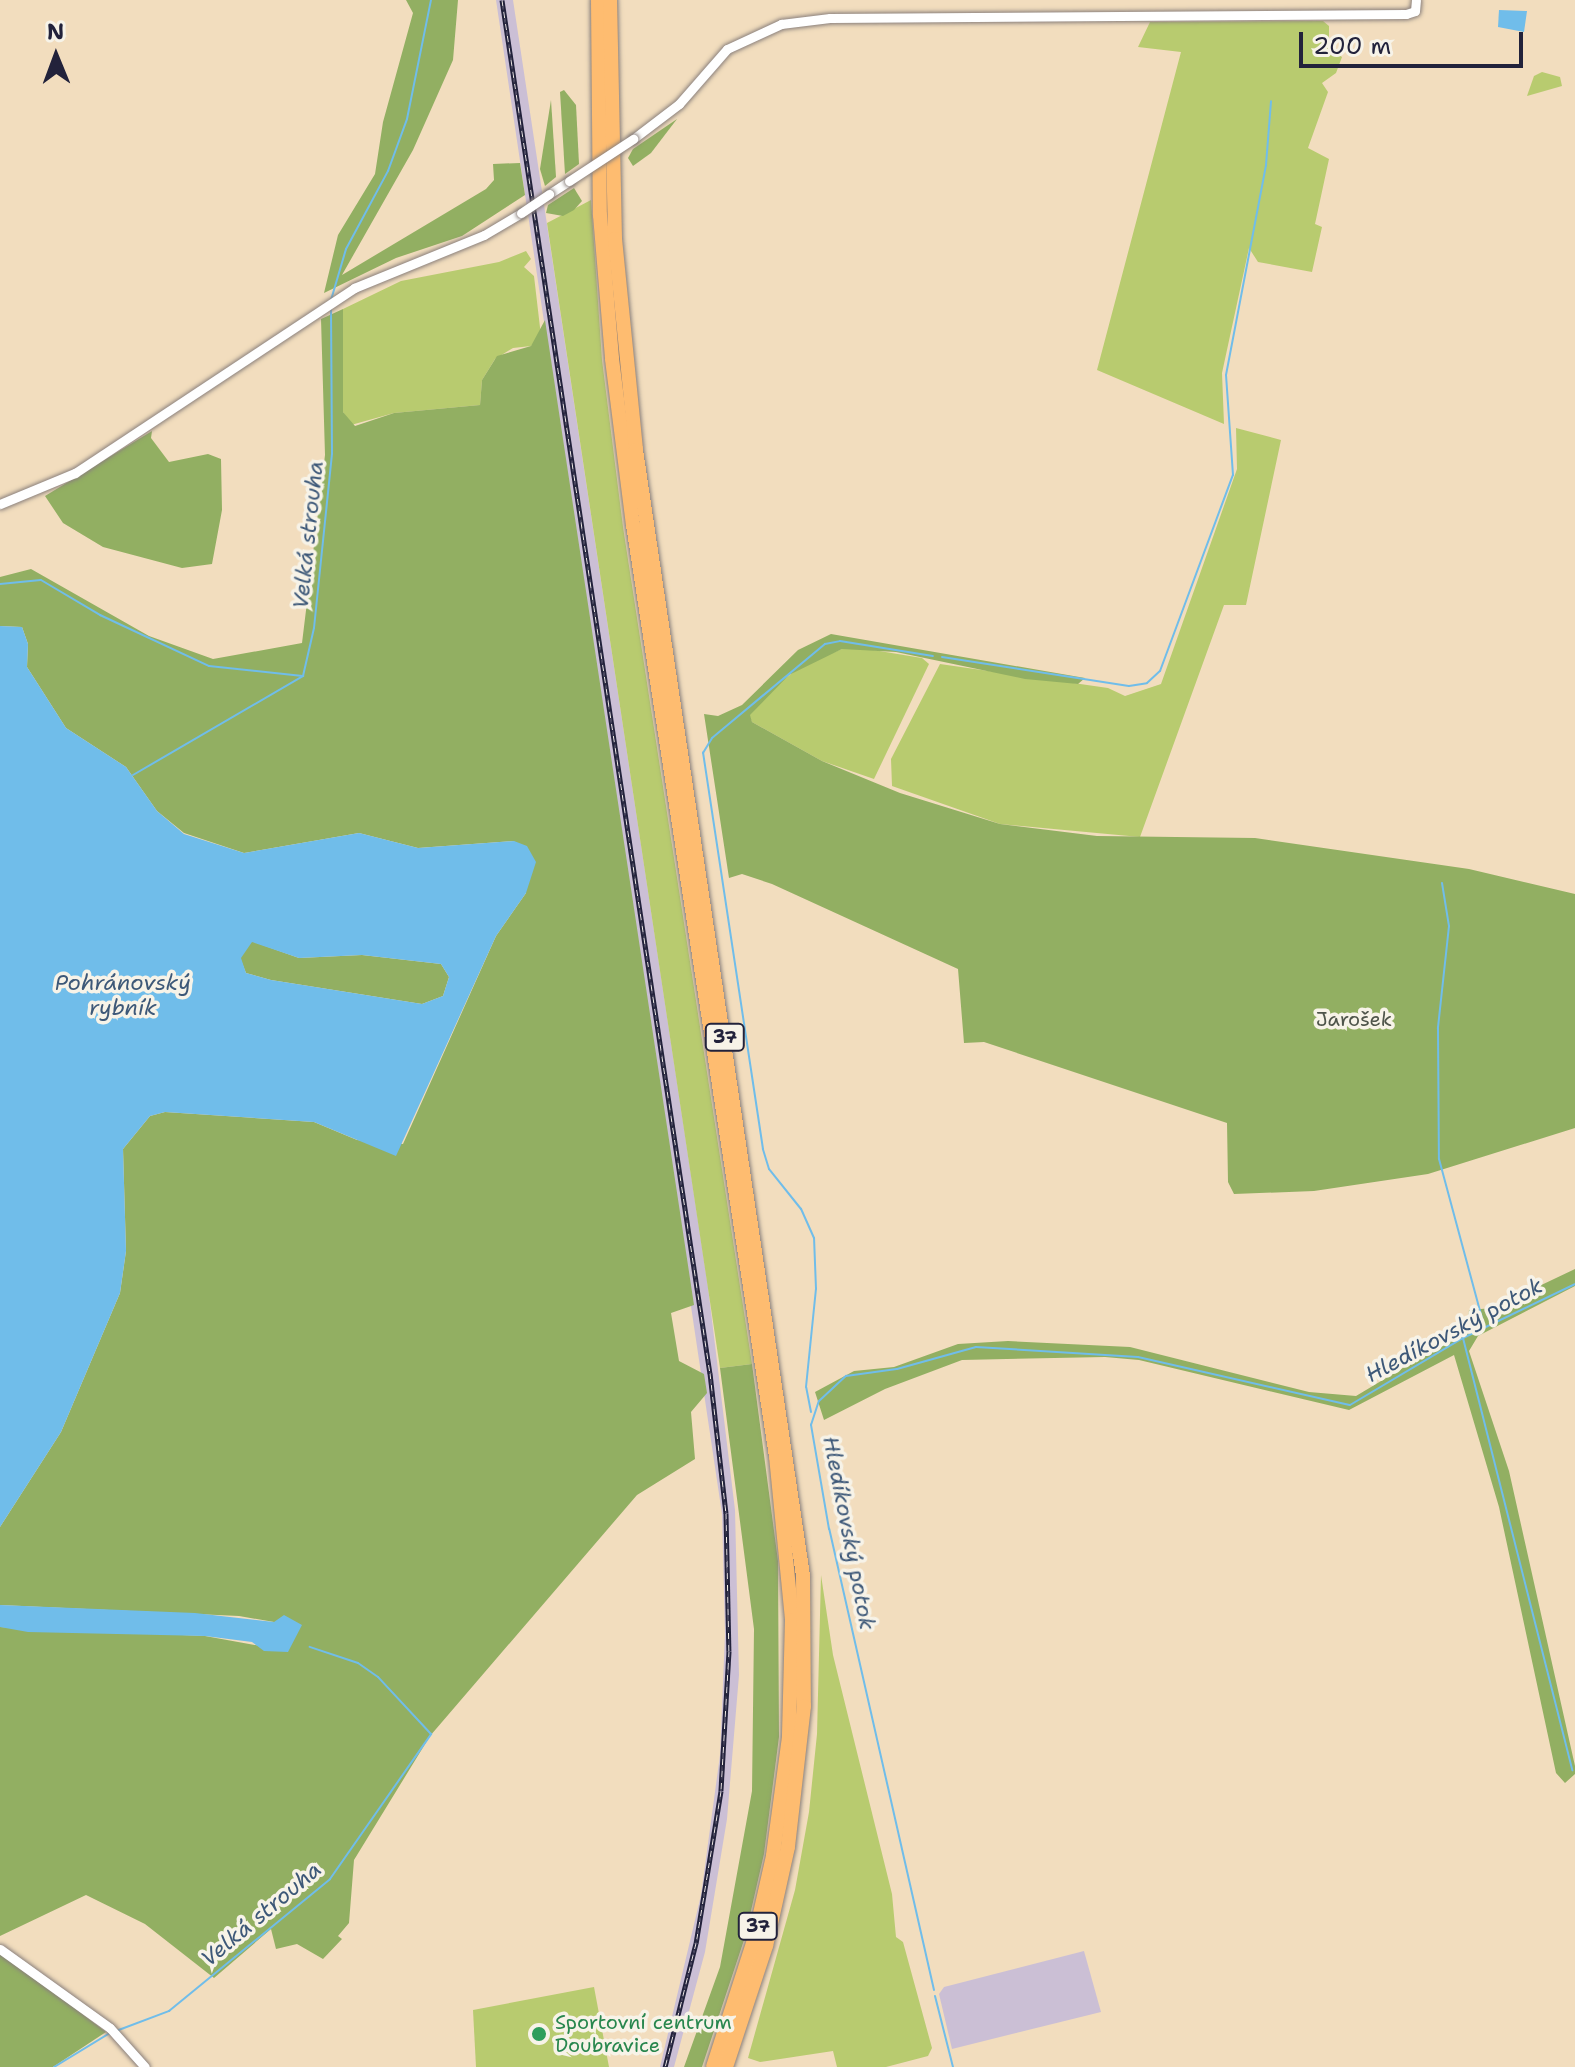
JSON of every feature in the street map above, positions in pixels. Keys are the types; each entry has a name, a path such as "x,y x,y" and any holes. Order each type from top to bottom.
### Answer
{"highway":[{"name":"37","path":"598,0 600,215 616,389 776,1456 791,1605 789,1737 776,1843 754,1940 713,2067"},
{"name":"37","path":"610,0 615,239 636,450 803,1576 804,1706 792,1820 766,1946 726,2067"}],"street":[{"path":"0,504 75,473 332,301 389,269 484,235 521,213 633,139 679,104 727,49 781,24 830,18 1406,14 1415,11 1416,0"},
{"path":"0,1949 110,2028 145,2067"}],"shaded area":[{"path":"496,0 513,0 708,1287 735,1510 739,1675 727,1819 705,1952 674,2067 660,2067 701,1895 720,1755 725,1634 722,1514"},
{"path":"1084,1951 1101,2012 952,2049 939,1994 944,1987"}],"green space":[{"path":"406,0 458,0 453,60 413,150 342,275 486,189 494,180 493,164 520,163 525,195 462,236 396,258 324,293 338,235 375,174 383,122 413,13"},
{"path":"1323,21 1329,26 1329,48 1342,57 1336,73 1322,83 1328,92 1308,148 1329,159 1315,224 1322,227 1312,272 1258,262 1249,248 1222,373 1224,424 1097,370 1181,52 1138,47 1150,22"},
{"path":"1542,72 1560,77 1562,86 1527,96 1534,76"},
{"path":"564,90 576,105 579,164 565,174 560,92"},
{"path":"551,100 556,177 545,186 540,169"},
{"path":"677,119 651,153 633,166 628,158 633,149"},
{"path":"574,188 582,201 574,210 563,216 546,213 548,205"},
{"path":"591,200 602,360 623,527 752,1364 720,1368 547,223"},
{"path":"526,251 531,259 524,267 534,276 541,336 531,346 513,348 495,359 482,380 480,405 394,413 351,425 343,412 341,386 343,309 401,281 499,262"},
{"path":"343,309 343,412 355,426 394,413 480,405 482,380 497,356 531,346 545,320 694,1305 671,1313 679,1361 704,1374 707,1393 691,1412 695,1459 637,1495 430,1736 354,1860 349,1923 338,1936 342,1939 323,1959 297,1944 276,1949 271,1929 214,1978 145,1924 86,1895 0,1936 0,1627 205,1636 288,1651 274,1622 239,1616 0,1605 0,1527 61,1432 120,1293 126,1251 123,1149 150,1116 165,1112 314,1122 357,1140 403,1144 496,936 526,893 514,841 418,848 359,833 244,853 184,833 157,811 126,767 66,728 27,667 28,644 22,627 0,626 0,577 31,569 149,636 213,659 302,643 325,455 321,319"},
{"path":"1236,428 1281,440 1246,605 1224,605 1140,837 1000,824 892,786 891,759 940,664 1108,688 1125,696 1161,684 1237,469"},
{"path":"152,431 151,438 169,462 208,454 221,459 222,510 212,564 182,568 103,547 63,523 45,496"},
{"name":"Jarošek","path":"831,634 1085,678 1078,684 1025,679 896,652 842,649 789,675 750,715 752,722 822,761 900,793 1000,824 1097,836 1255,838 1469,869 1575,894 1575,1128 1428,1174 1314,1191 1234,1194 1228,1182 1227,1123 984,1042 964,1043 958,969 772,884 742,874 729,878 704,714 718,716 742,705 798,650"},
{"path":"861,648 922,658 929,664 874,779 822,761 752,722 749,715 770,690 803,665 842,649"},
{"path":"251,941 299,958 362,955 441,964 449,977 443,996 422,1004 271,980 246,973 240,958"},
{"path":"1575,1269 1575,1286 1478,1336 1469,1351 1509,1471 1575,1766 1575,1774 1565,1783 1556,1773 1499,1507 1454,1355 1349,1410 1139,1360 1105,1357 962,1360 885,1389 824,1420 815,1392 854,1371 894,1367 958,1344 1008,1341 1130,1347 1309,1392 1356,1396 1458,1335 1468,1323 1469,1310 1493,1308"},
{"path":"752,1364 778,1561 779,1737 764,1854 745,1937 702,2067 684,2067 720,1967 752,1791 754,1629 720,1368"},
{"path":"821,1575 833,1655 892,1894 896,1937 903,1942 932,2048 928,2056 886,2067 837,2067 833,2051 760,2062 748,2058 795,1890 809,1812 817,1734"},
{"path":"0,1953 106,2032 53,2067 0,2067"},
{"name":"Sportovní centrum Doubravice","path":"594,1987 609,2067 476,2067 473,2010"}],"water":[{"path":"1499,10 1527,11 1524,32 1498,27"},
{"name":"Pohránovský rybník","path":"0,626 22,627 28,644 27,667 66,728 126,767 157,811 184,834 244,853 359,833 418,848 514,841 527,846 536,862 526,893 496,936 396,1156 314,1122 165,1112 150,1116 123,1149 126,1251 120,1293 61,1432 0,1527","holes":["252,942 299,958 362,955 441,964 449,977 443,996 422,1004 271,980 246,973 241,958"]},
{"path":"0,1605 195,1613 274,1622 284,1615 302,1625 288,1652 264,1651 252,1642 205,1636 28,1632 0,1627"}],"waterway":[{"name":"Velká strouha","path":"331,300 346,249 388,171 407,119 431,0"},
{"path":"942,657 1129,686 1147,683 1160,671 1233,475 1226,375 1266,165 1271,101"},
{"name":"Velká strouha","path":"133,775 303,676 314,628 332,454 331,310"},
{"path":"0,584 41,580 100,615 209,666 302,676"},
{"path":"811,1412 806,1387 816,1289 814,1238 801,1209 769,1169 763,1149 703,753 712,738 825,644 840,641 933,656"},
{"path":"1442,883 1449,926 1438,1028 1439,1159 1484,1326"},
{"name":"Hledíkovský potok","path":"934,1990 829,1529 811,1425 819,1401 846,1376 897,1369 976,1347 1138,1357 1350,1405 1463,1338 1575,1284"},
{"path":"1463,1338 1572,1770"},
{"name":"Velká strouha","path":"116,2031 169,2011 330,1879 431,1734 378,1677 358,1663 310,1647"},
{"name":"Hledíkovský potok","path":"935,1996 953,2067"},
{"name":"Velká strouha","path":"54,2067 110,2033"}],"railway":[{"path":"502,0 710,1373 726,1513 729,1651 721,1791 696,1943 665,2067"}],"place":[{"name":"Sportovní centrum Doubravice","path":"539,2034"}]}
